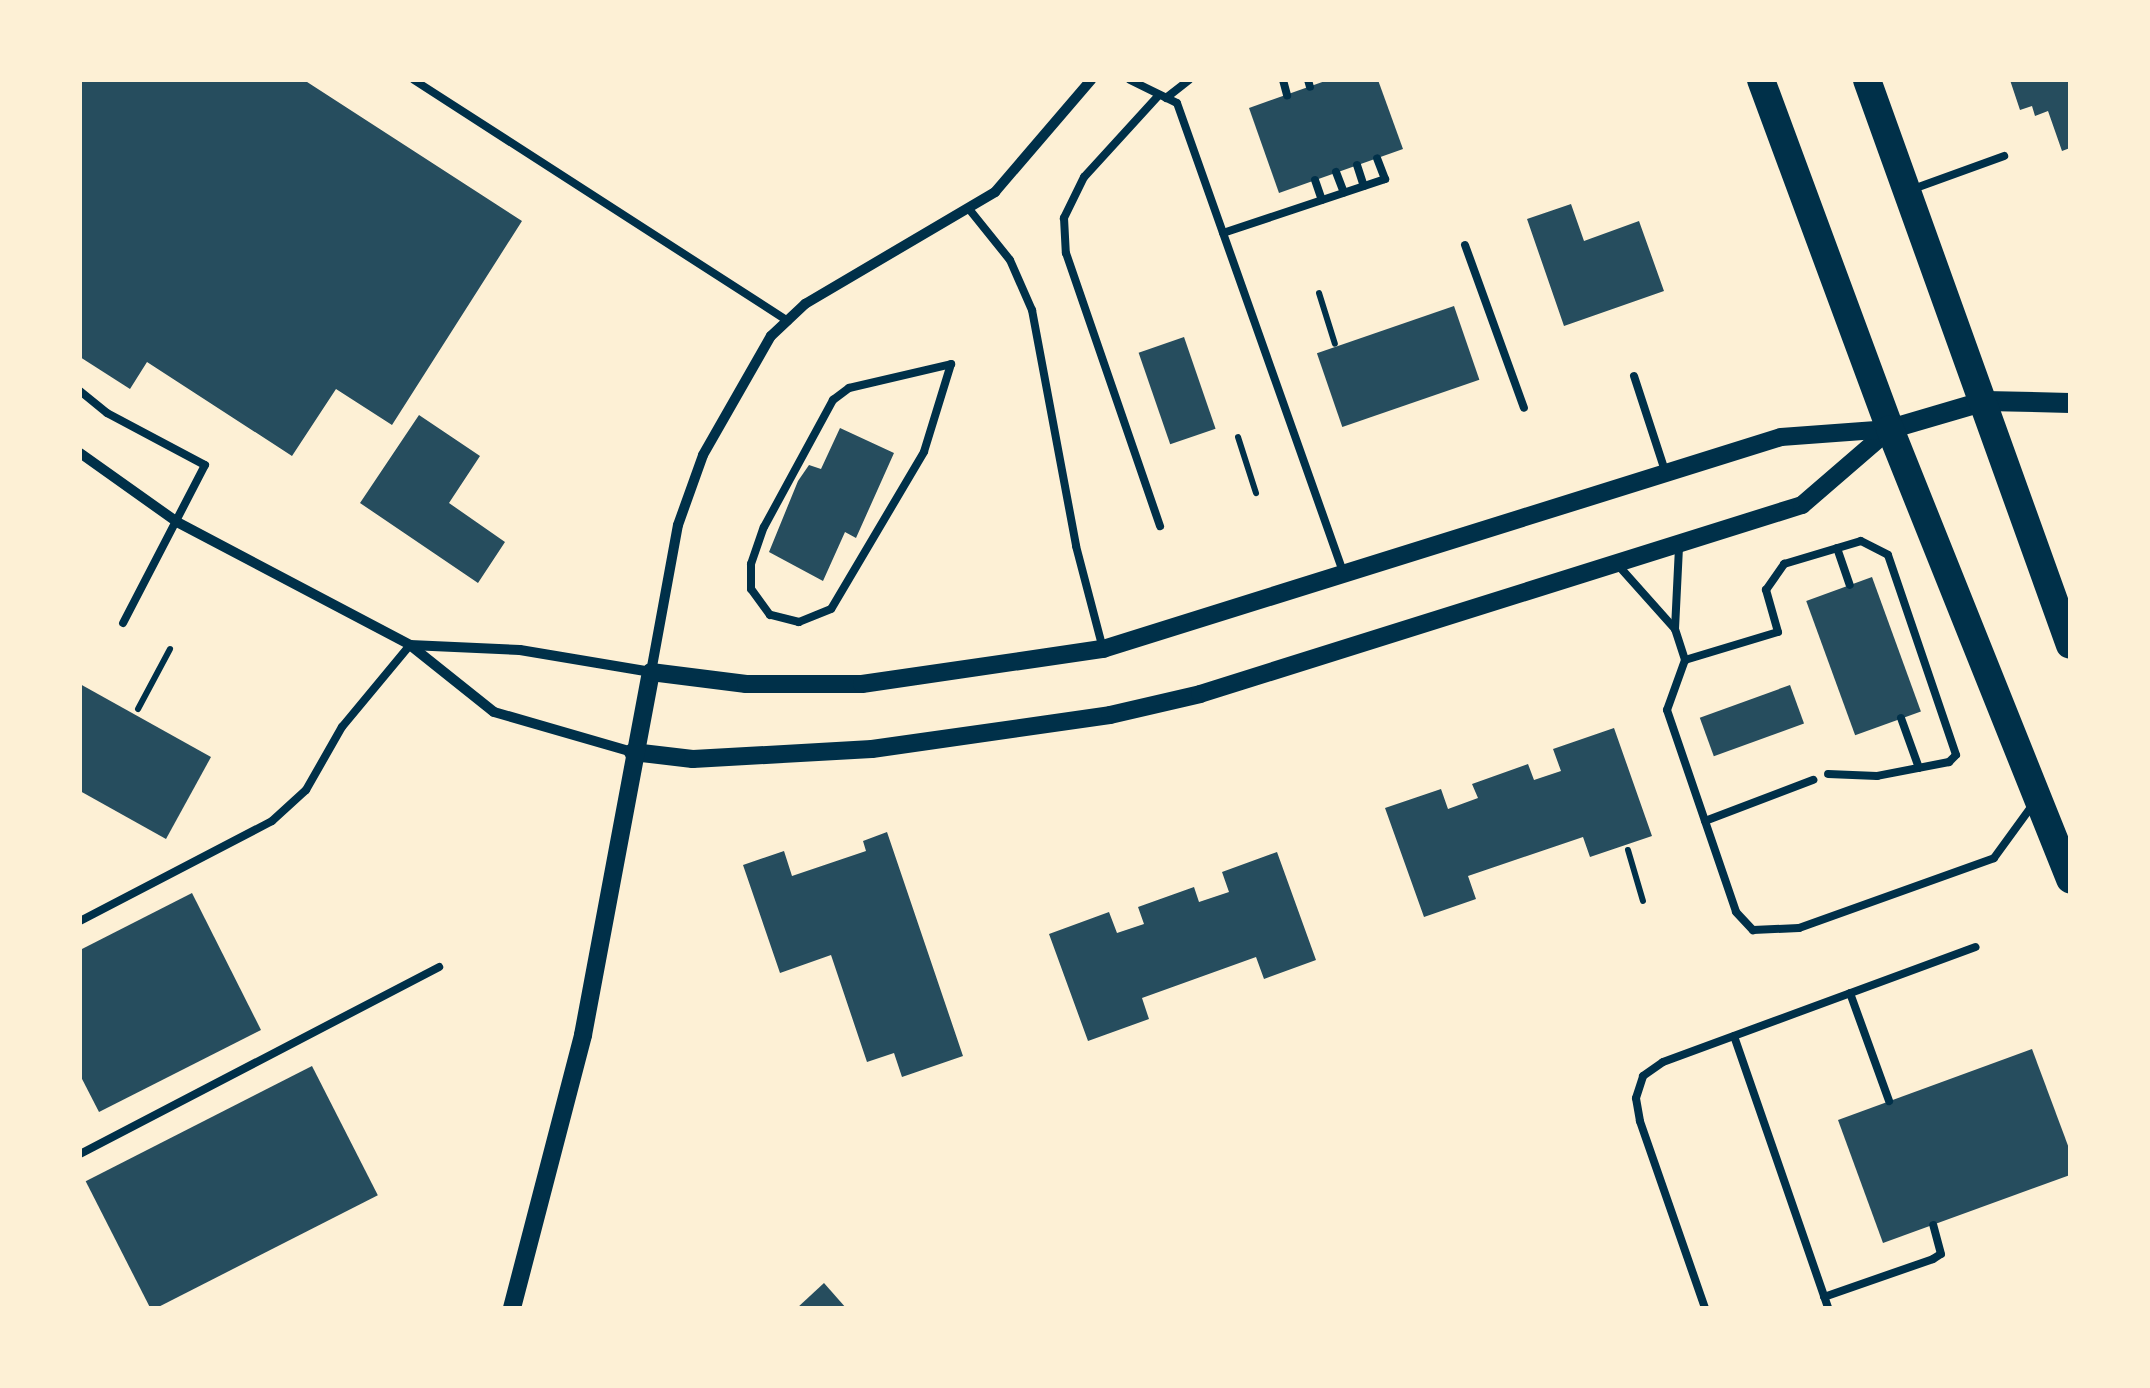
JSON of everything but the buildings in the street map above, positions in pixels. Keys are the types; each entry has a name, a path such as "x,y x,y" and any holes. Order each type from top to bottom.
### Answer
{"highway":[{"path":"1761,80 1890,429 2070,879"},
{"path":"1868,80 2070,646"}],"main road":[{"path":"1890,429 1985,401 2070,403"}],"street":[{"path":"512,1308 583,1035 678,525 703,455 736,389 805,304 969,209 1020,170 1091,80"},
{"path":"410,645 520,650 746,684 862,684 1103,649 1781,438 1890,429"},
{"path":"80,453 176,522 410,645 494,712 633,752 693,759 872,749 1110,715 1265,676 1802,505 1890,429"}],"lane":[{"path":"414,80 788,321"},
{"path":"1130,80 1178,104 1345,576"},
{"path":"1160,526 1066,253 1064,218 1084,177 1163,96 1189,80"},
{"path":"1283,80 1287,95"},
{"path":"1909,190 2004,156"},
{"path":"1223,233 1385,179 1377,158"},
{"path":"1356,165 1364,186"},
{"path":"1336,172 1344,193"},
{"path":"1315,180 1322,200"},
{"path":"969,209 1010,260 1032,310 1076,546 1103,649"},
{"path":"1465,244 1524,408"},
{"path":"951,364 924,452 831,609 817,619 780,620 752,589 749,574 764,526 833,400 849,388 951,364"},
{"path":"1634,376 1667,476"},
{"path":"80,391 107,413 205,465 123,623"},
{"path":"1686,660 1778,632 1766,590 1771,575 1784,564 1862,540 1888,555 1955,740 1950,762 1877,776 1828,774"},
{"path":"1680,544 1676,629 1686,660 1667,710 1736,912 1754,930 1772,934 1994,858 2038,795"},
{"path":"1837,548 1850,586"},
{"path":"1616,564 1676,629"},
{"path":"80,921 272,821 306,790 342,727 410,645"},
{"path":"1901,718 1919,768"},
{"path":"1704,820 1813,780"},
{"path":"1705,1308 1636,1098 1643,1076 1663,1062 1976,947"},
{"path":"80,1154 439,968"},
{"path":"1850,993 1889,1101"},
{"path":"1734,1036 1828,1308"},
{"path":"1824,1296 1933,1260 1940,1254 1933,1225"}],"path":[{"path":"1320,293 1334,344"},
{"path":"1238,438 1256,493"},
{"path":"138,709 170,649"},
{"path":"1628,850 1643,901"}]}
